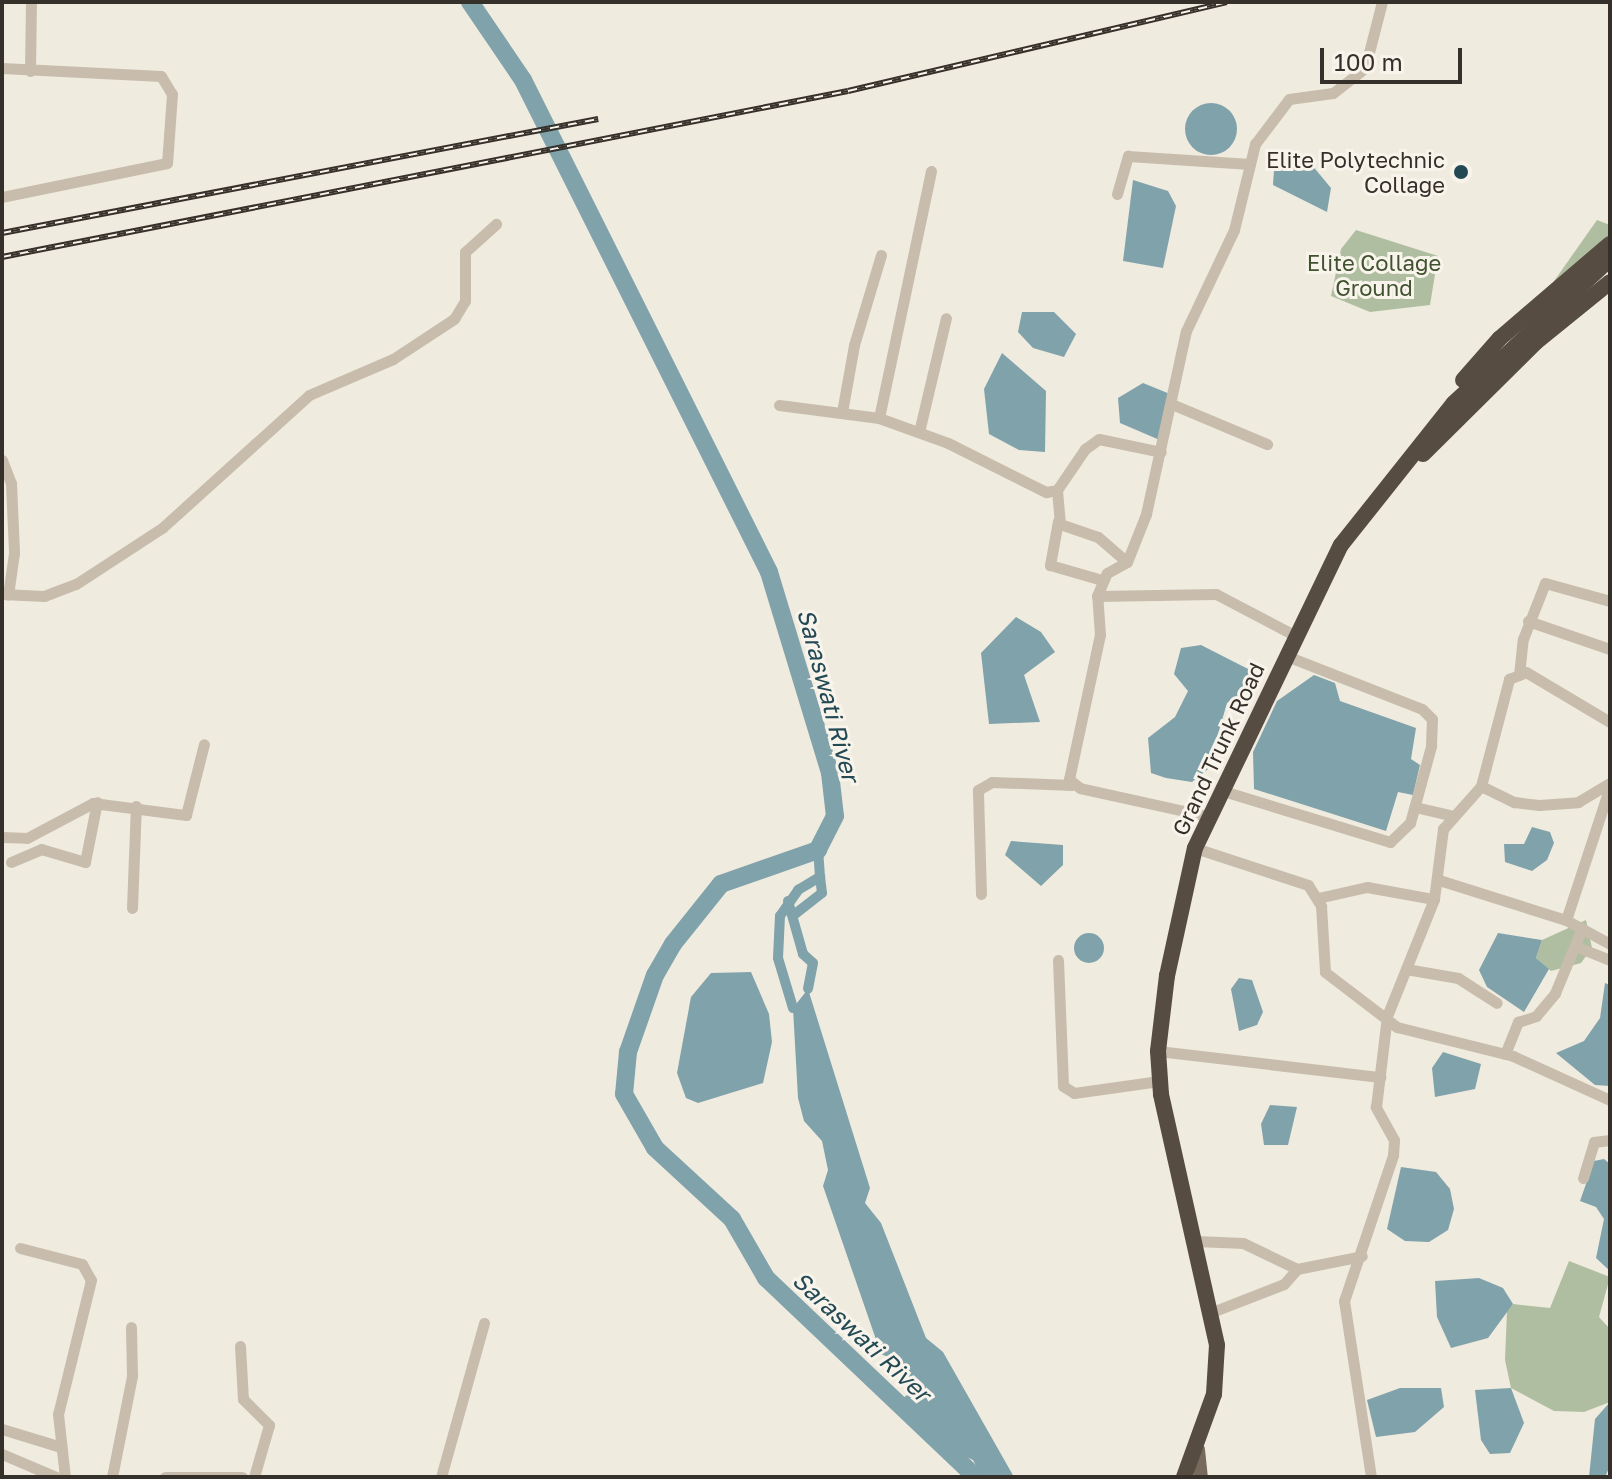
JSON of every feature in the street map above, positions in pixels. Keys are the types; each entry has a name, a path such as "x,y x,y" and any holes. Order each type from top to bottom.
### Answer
{"highway":[{"path":"1341,545 1391,468 1510,320 1610,233"},
{"path":"1386,485 1503,344 1610,244"},
{"path":"1485,354 1503,344 1610,259"},
{"path":"1386,485 1536,342 1610,282"},
{"name":"Grand Trunk Road","path":"1184,1477 1198,1450 1216,1384 1212,1312 1159,1081 1158,1051 1195,848 1207,816 1341,545 1386,485"}],"main road":[{"path":"1198,1450 1201,1477"}],"street":[{"path":"30,71 31,2"},
{"path":"1072,785 1068,771 1073,740 1100,635 1097,596 1102,580 1127,562 1174,405 1186,331 1234,230 1255,144 1289,99 1333,93 1365,68 1382,2"},
{"path":"2,68 169,80 169,157 148,169 5,196 2,182"},
{"path":"1117,194 1128,156 1250,164"},
{"path":"879,418 931,171"},
{"path":"2,460 11,483 14,553 5,594 44,596 76,584 162,528 309,395 393,359 454,319 465,301 465,252 496,224"},
{"path":"842,412 854,345 881,255"},
{"path":"919,432 946,318"},
{"path":"779,405 879,418 919,432 1039,489 1057,490"},
{"path":"1174,405 1267,444"},
{"path":"1102,580 1050,565 1058,521 1057,490 1085,449 1099,439 1161,452"},
{"path":"1058,521 1098,537 1127,562"},
{"path":"1519,675 1528,621 1545,583 1610,601"},
{"path":"1097,596 1216,594 1296,636"},
{"path":"1528,621 1610,649"},
{"path":"1220,790 1318,825 1390,842 1410,823 1432,719 1422,709 1287,656"},
{"path":"1371,1477 1344,1301 1362,1256 1393,1155 1394,1140 1376,1107 1387,1016 1434,899 1449,815 1481,786 1501,697 1509,679 1526,672 1610,722"},
{"path":"2,837 27,838 63,814 97,802 136,806 178,816 190,812 204,744"},
{"path":"981,894 978,790 992,782 1072,785 1207,816"},
{"path":"1481,786 1514,802 1539,805 1578,802 1610,785"},
{"path":"1566,920 1608,803 1610,785"},
{"path":"11,862 41,849 85,862 97,802"},
{"path":"132,908 136,806"},
{"path":"1415,807 1449,815"},
{"path":"1195,848 1300,879 1318,898 1325,972 1409,1034 1505,1054 1610,1100"},
{"path":"1439,880 1566,920 1610,944"},
{"path":"1318,898 1367,887 1434,899"},
{"path":"1505,1054 1518,1022 1536,1016 1555,993 1582,928"},
{"path":"1575,946 1610,960"},
{"path":"1058,960 1063,1086 1074,1093 1159,1081"},
{"path":"1406,969 1458,978 1497,1003"},
{"path":"1158,1051 1380,1077"},
{"path":"1583,1178 1594,1142 1610,1140"},
{"path":"1196,1241 1243,1243 1297,1269 1362,1256"},
{"path":"20,1248 82,1264 91,1280 58,1414 65,1477"},
{"path":"1212,1312 1284,1284 1297,1269"},
{"path":"441,1477 484,1323"},
{"path":"112,1477 132,1376 131,1327"},
{"path":"240,1346 243,1399 270,1432 254,1477"},
{"path":"2,1429 61,1447"},
{"path":"2,1454 56,1477"},
{"path":"165,1477 242,1477"}],"green space":[{"path":"1597,220 1610,225 1610,267 1552,284"},
{"name":"Elite Collage Ground","path":"1356,230 1438,256 1430,305 1370,312 1331,296 1341,249"},
{"path":"1586,920 1592,948 1581,963 1551,971 1536,958 1542,940"},
{"path":"1569,1261 1610,1277 1599,1317 1610,1329 1610,1402 1584,1412 1554,1411 1511,1388 1505,1360 1507,1311 1513,1304 1550,1308"}],"water":[{"path":"1211,103 1230,110 1237,129 1230,148 1211,155 1192,148 1185,129 1192,110"},
{"path":"1306,158 1331,188 1327,212 1273,185 1274,170 1290,159"},
{"path":"1133,180 1168,191 1176,206 1163,268 1123,261"},
{"path":"1022,312 1054,312 1076,334 1064,357 1033,348 1018,332"},
{"path":"1002,353 1046,391 1045,452 1019,450 989,434 984,389"},
{"path":"1143,383 1170,394 1162,441 1120,423 1118,398"},
{"path":"1016,617 1041,632 1055,652 1024,675 1040,722 989,724 981,653"},
{"path":"1201,645 1252,671 1242,693 1227,703 1208,769 1192,782 1166,778 1151,773 1148,738 1175,717 1188,691 1174,674 1181,648"},
{"path":"1314,675 1335,683 1340,701 1416,728 1411,759 1420,765 1413,795 1398,792 1386,831 1254,789 1253,752 1277,701"},
{"path":"1532,827 1550,832 1554,843 1547,860 1532,871 1505,862 1504,844 1524,844"},
{"path":"1011,841 1063,845 1063,865 1041,886 1005,855"},
{"path":"1089,933 1095,934 1103,942 1103,954 1095,962 1089,963 1083,962 1075,954 1074,948 1075,942 1083,934"},
{"path":"1498,933 1542,940 1536,958 1549,969 1524,1012 1487,987 1479,970"},
{"path":"751,972 769,1014 772,1042 763,1083 698,1103 686,1098 677,1073 691,997 711,973"},
{"path":"1239,978 1252,980 1263,1012 1257,1025 1239,1031 1231,989"},
{"path":"1605,983 1610,985 1610,1086 1595,1085 1556,1053 1584,1041 1600,1018"},
{"path":"808,989 870,1188 865,1203 881,1223 926,1338 943,1352 1014,1477 982,1477 973,1460 941,1445 896,1404 912,1391 893,1359 881,1354 823,1186 828,1170 822,1141 804,1121 798,1098 793,1008"},
{"path":"1443,1052 1481,1064 1475,1089 1435,1097 1432,1068"},
{"path":"1270,1105 1297,1107 1288,1145 1264,1145 1261,1124"},
{"path":"1604,1159 1610,1164 1610,1271 1596,1258 1604,1219 1596,1207 1580,1201 1594,1161"},
{"path":"1401,1167 1436,1172 1450,1189 1454,1209 1448,1230 1429,1242 1405,1241 1387,1229"},
{"path":"1479,1278 1503,1288 1513,1304 1488,1338 1451,1348 1437,1317 1435,1281"},
{"path":"1400,1388 1441,1388 1444,1407 1415,1432 1376,1437 1367,1400"},
{"path":"1511,1388 1524,1423 1510,1453 1490,1454 1481,1440 1475,1390"},
{"path":"1610,1402 1610,1466 1605,1477 1589,1477 1595,1419"}],"waterway":[{"name":"Saraswati River","path":"470,2 523,80 769,572 830,773 835,816 818,850 721,884 673,944 655,975 628,1052 624,1094 655,1148 732,1219 766,1278 976,1477"},
{"path":"793,1008 778,958 780,916 798,890 820,877 818,850"},
{"path":"795,914 822,893 820,877"},
{"path":"788,901 803,954 813,963 808,989"}],"railway":[{"path":"2,257 848,91 1227,2"},
{"path":"2,233 598,119"}],"place":[{"name":"Elite Polytechnic Collage","path":"1461,172"}]}
